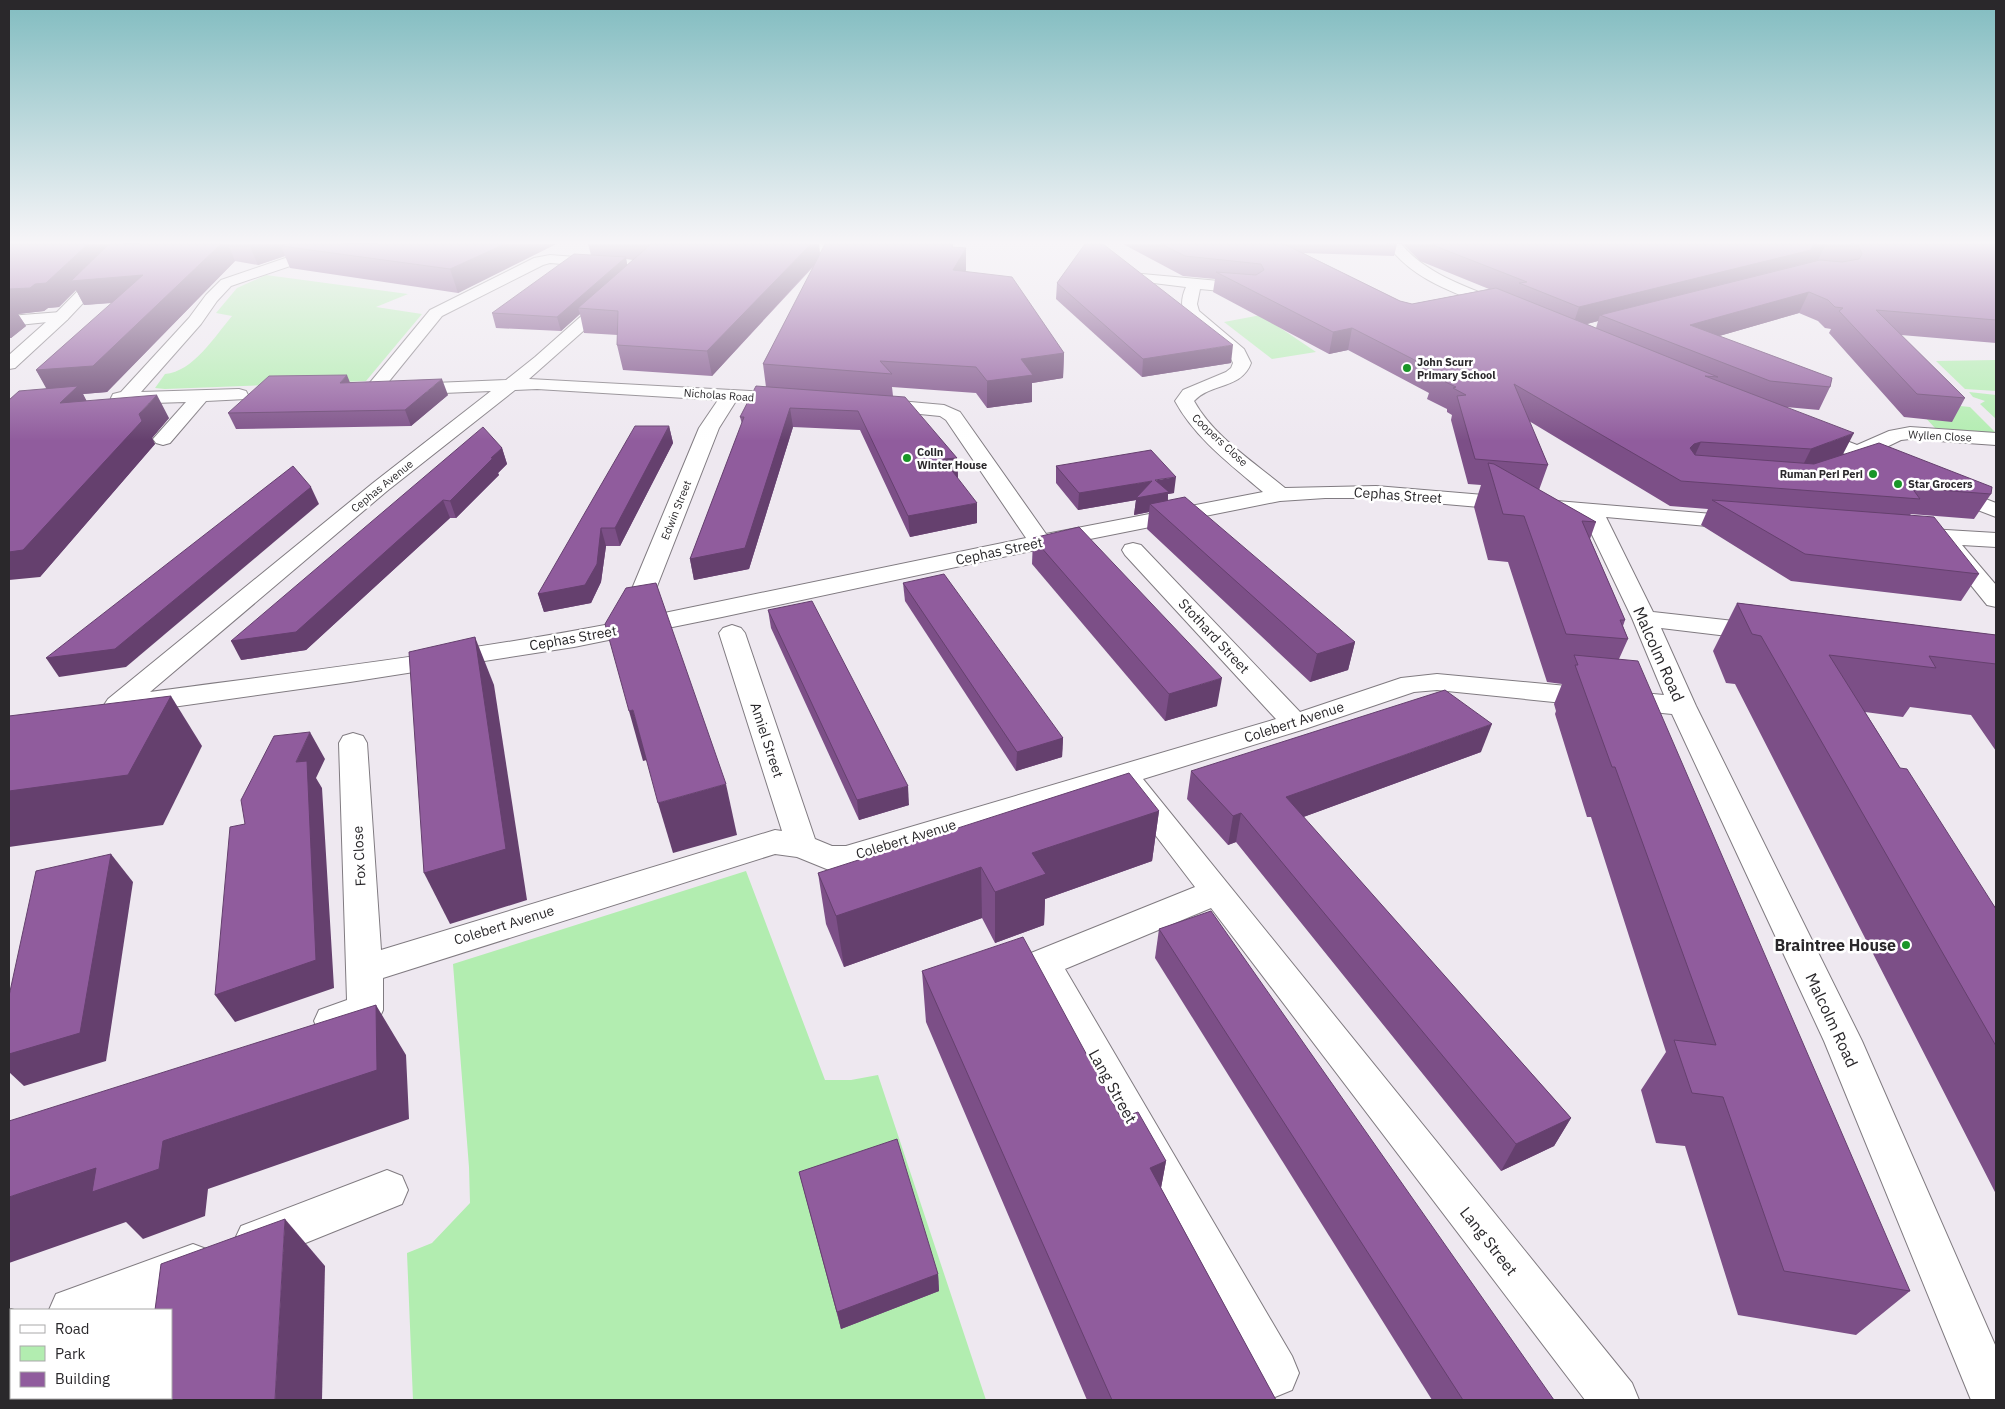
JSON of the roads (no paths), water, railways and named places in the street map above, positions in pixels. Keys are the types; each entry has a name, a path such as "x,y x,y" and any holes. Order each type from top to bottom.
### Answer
{"street":[{"path":"9,364 69,310"},
{"path":"126,398 203,310"},
{"name":"Nicholas Road","path":"443,310 433,315 372,391 537,384 808,400"},
{"name":"Cephas Avenue","path":"108,706 380,487 541,361 598,310"},
{"name":"Coopers Close","path":"1189,310 1243,359 1238,373 1194,390 1187,395 1184,401 1187,408 1215,438 1280,495"},
{"path":"1509,310 1519,314"},
{"path":"9,321 61,318"},
{"path":"107,399 239,395"},
{"name":"Edwin Street","path":"628,628 709,428 731,395"},
{"path":"163,439 201,396"},
{"path":"857,404 944,411 954,416 1040,542"},
{"path":"1799,428 1856,458 1909,474"},
{"name":"Wyllen Close","path":"1856,458 1896,435 1910,433 1996,439"},
{"path":"1935,485 1996,511"},
{"name":"Cephas Street","path":"108,706 350,674 574,639 1040,542 1280,495 1325,492 1376,492 1762,523"},
{"name":"Malcolm Road","path":"1591,510 1644,618 1682,706 1842,1041 1995,1400"},
{"path":"1897,534 1996,540"},
{"path":"1944,538 1996,600"},
{"name":"Stothard Street","path":"1133,550 1295,722"},
{"path":"1644,618 1784,634"},
{"name":"Amiel Street","path":"732,634 802,846"},
{"name":"Colebert Avenue","path":"366,969 776,842 802,846 829,858 846,858 1295,722 1411,684 1436,682 1682,706"},
{"name":"Fox Close","path":"353,743 366,969"},
{"name":"Lang Street","path":"1125,774 1615,1400"},
{"name":"Lang Street","path":"1216,892 1043,962 1275,1373"},
{"path":"309,1028 365,1010 366,969"},
{"path":"78,1309 140,1298 387,1190"}],"place":[{"name":"John Scurr Primary School","path":"1407,368"},
{"name":"Colin Winter House","path":"907,458"},
{"name":"Ruman Peri Peri","path":"1873,474"},
{"name":"Star Grocers","path":"1898,484"},
{"name":"Braintree House","path":"1906,945"}]}
